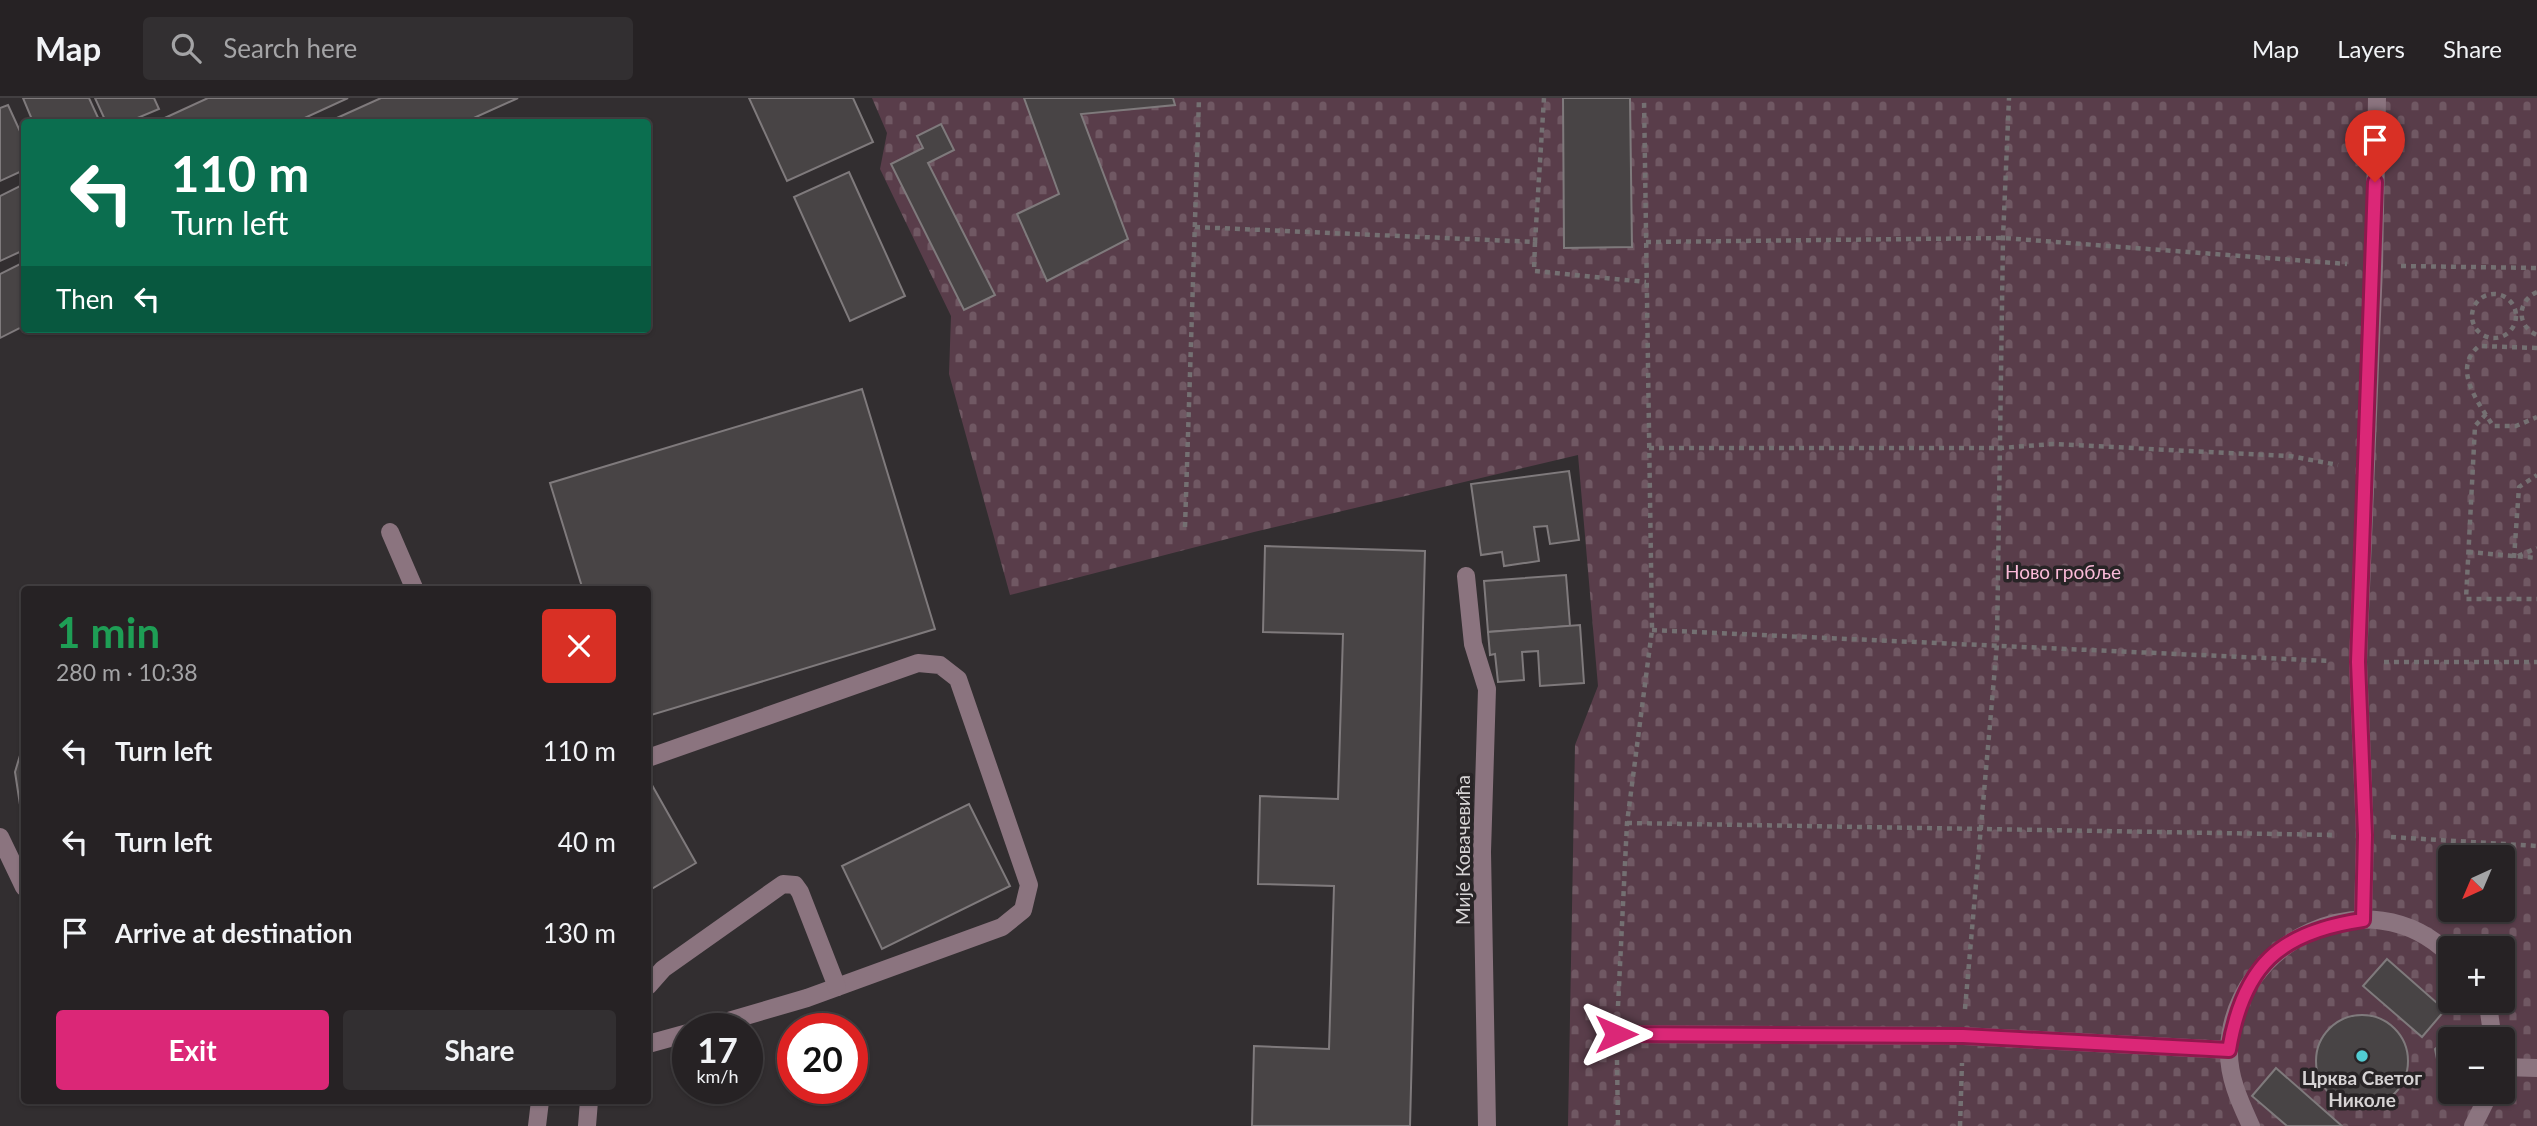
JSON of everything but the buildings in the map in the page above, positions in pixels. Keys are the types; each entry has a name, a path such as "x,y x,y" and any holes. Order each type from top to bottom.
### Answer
{"street":[{"path":"2363,920 2365,835 2358,662 2374,266 2377,98"},
{"path":"390,532 413,586"},
{"name":"Мије Ковачевића","path":"1466,576 1473,644 1487,689 1482,852 1487,1126"},
{"path":"651,757 918,663 940,665 958,679 1029,885 1023,910 1002,928 837,987 753,1013"},
{"path":"0,837 21,881"},
{"path":"651,983 663,969 783,884 794,885 800,892 837,987"},
{"path":"2251,1126 2235,1092 2229,1050 2236,1009 2255,973 2285,944 2322,926 2363,920 2404,926 2438,944"},
{"path":"1616,1034 1963,1036 2229,1050"},
{"path":"651,1043 672,1037"},
{"path":"2515,1067 2537,1068"},
{"path":"537,1126 540,1104"},
{"path":"587,1126 589,1104"},
{"path":"2473,1126 2484,1104"}],"path":[{"path":"1185,527 1199,98"},
{"path":"1544,98 1534,271 1646,282"},
{"path":"1618,1126 1616,1034 1627,823 1652,630 1644,98"},
{"path":"1960,1126 1963,1036 1997,644 2003,238 2009,98"},
{"path":"1195,227 1535,242"},
{"path":"1646,242 2003,238 2374,266 2537,268"},
{"path":"2537,292 2525,301 2521,314 2526,328 2537,335"},
{"path":"2493,294 2512,303 2516,316 2511,330 2494,337 2477,330 2472,316 2476,303 2493,294"},
{"path":"2494,337 2495,347"},
{"path":"2537,348 2479,346 2470,353 2466,365 2472,391 2493,426 2516,426 2537,417"},
{"path":"2486,414 2475,425 2466,599 2537,599"},
{"path":"1649,448 2001,448 2052,444 2290,456 2367,470"},
{"path":"2514,558 2519,487 2537,475"},
{"path":"2514,558 2537,548"},
{"path":"2468,552 2537,558"},
{"path":"1652,630 2358,662 2537,662"},
{"path":"1627,823 1981,831 2365,835 2537,846"}],"green space":[{"name":"Ново гробље","path":"872,98 2537,98 2537,1126 1568,1126 1575,745 1598,686 1578,455 1254,532 1010,595 949,374 951,316 880,169 887,133"}],"place":[{"name":"Црква Светог Николе","path":"2362,1056"}],"route":[{"path":"1616,1034 1963,1036 2229,1050 2236,1009 2255,973 2285,944 2322,926 2363,920 2365,835 2358,662 2367,470 2375,182"}]}
